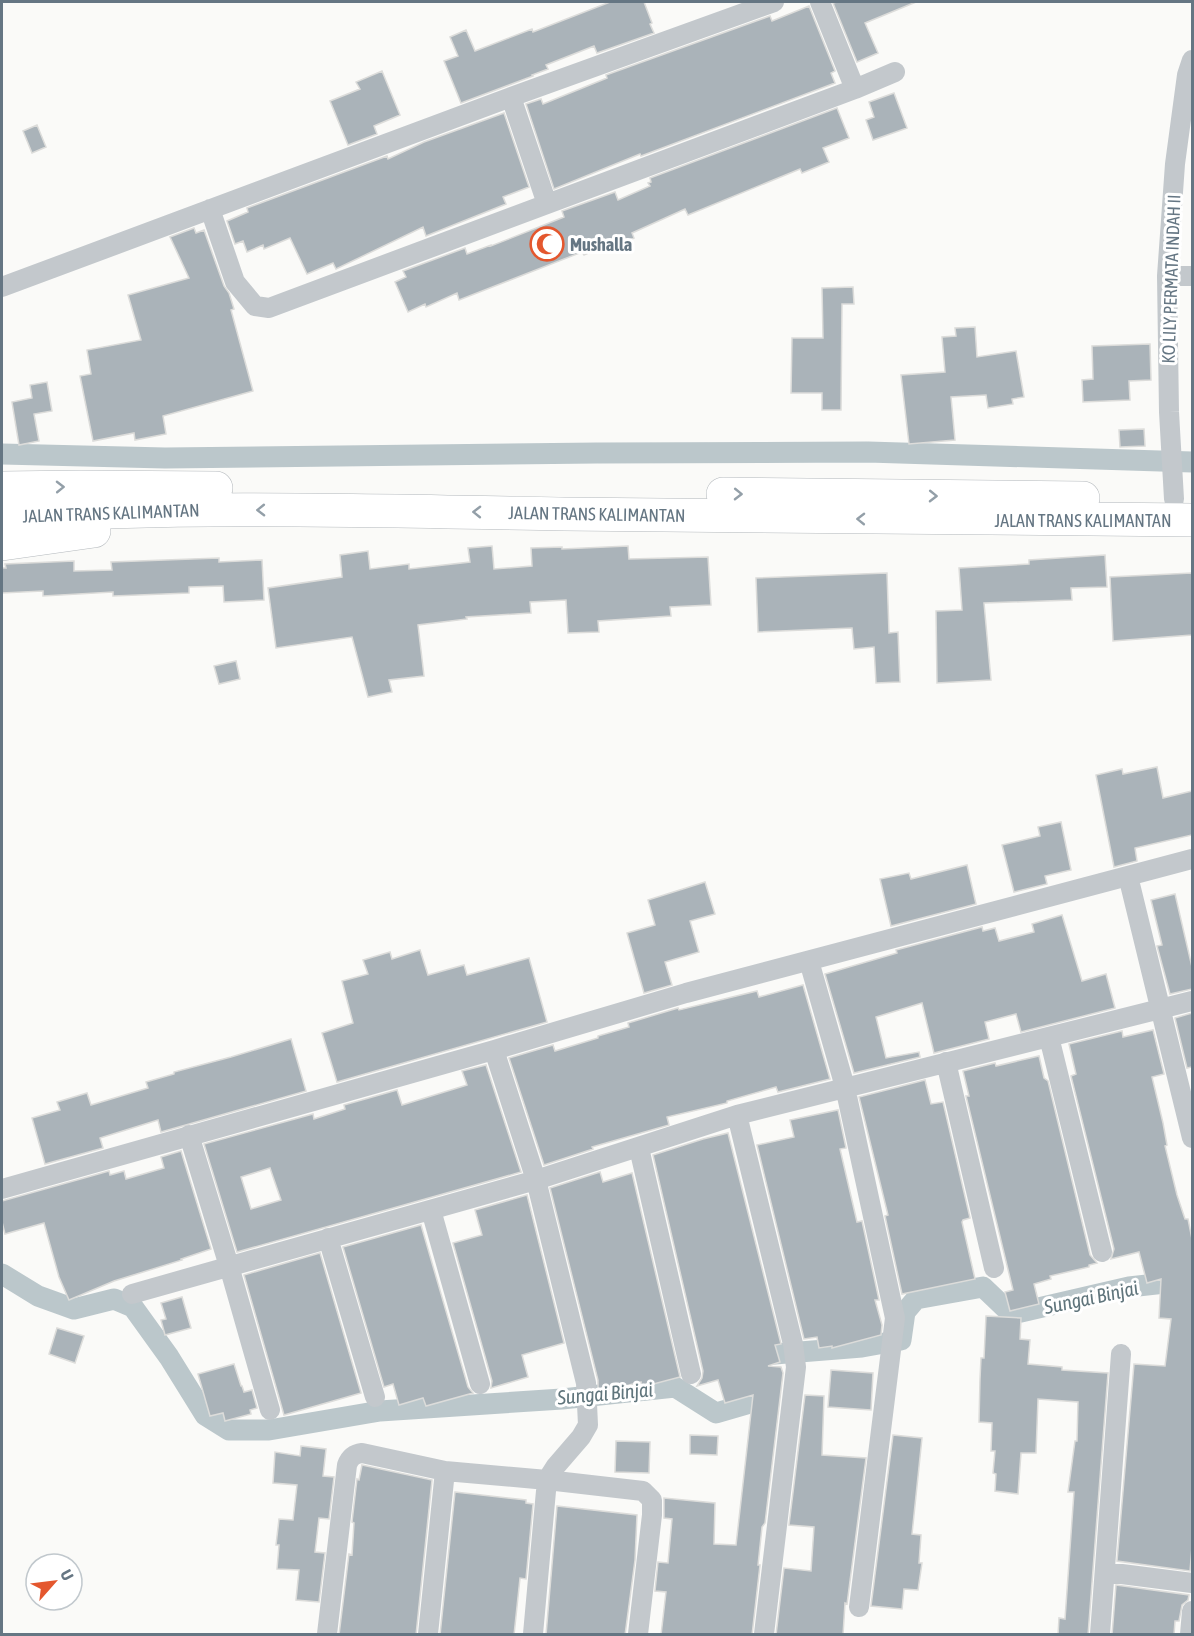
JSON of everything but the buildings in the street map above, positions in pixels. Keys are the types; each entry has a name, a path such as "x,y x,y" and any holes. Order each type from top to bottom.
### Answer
{"highway":[{"name":"JALAN TRANS KALIMANTAN","path":"2,488 93,487 1183,502"},
{"name":"JALAN TRANS KALIMANTAN","path":"2,517 74,512 302,510 925,520 1183,502"},
{"path":"2,544 114,529 152,511"}],"street":[{"path":"2,287 510,97 774,2"},
{"path":"820,2 855,89"},
{"name":"KO LILY PERMATA INDAH II","path":"1183,502 1169,412 1167,276 1184,164 1187,75 1192,60"},
{"path":"210,209 235,282 255,306 269,309 895,72"},
{"path":"510,97 547,204"},
{"path":"1167,276 1192,276"},
{"path":"2,1189 494,1050 686,993 1192,859"},
{"path":"1128,876 1189,1111 1192,1138"},
{"path":"808,962 844,1087 895,1318 859,1607"},
{"path":"132,1294 536,1180 737,1115 1192,1001"},
{"path":"1049,1037 1102,1252"},
{"path":"494,1050 536,1180 586,1383 588,1425 547,1480 533,1635"},
{"path":"946,1062 994,1268"},
{"path":"737,1115 793,1344 796,1367 764,1635"},
{"path":"189,1135 270,1410"},
{"path":"639,1148 691,1374"},
{"path":"431,1210 480,1384"},
{"path":"328,1238 375,1397"},
{"path":"1100,1635 1121,1354"},
{"path":"327,1635 349,1459 362,1453 445,1471 643,1491 652,1500 652,1515 638,1635"},
{"path":"428,1635 445,1471"},
{"path":"1106,1572 1192,1583"},
{"path":"1190,1635 1192,1611"}],"waterway":[{"path":"2,454 165,458 868,452 1192,462"},
{"name":"Sungai Binjai","path":"2,1274 38,1296 74,1309 114,1299 133,1307 169,1357 205,1415 229,1430 269,1430 380,1411 562,1399 675,1387 716,1413 747,1404 752,1363 762,1355 862,1347 901,1340 905,1312 916,1299 983,1287 1005,1308 1021,1312 1129,1287 1192,1280"}],"place":[{"name":"Mushalla","path":"547,244"}]}
